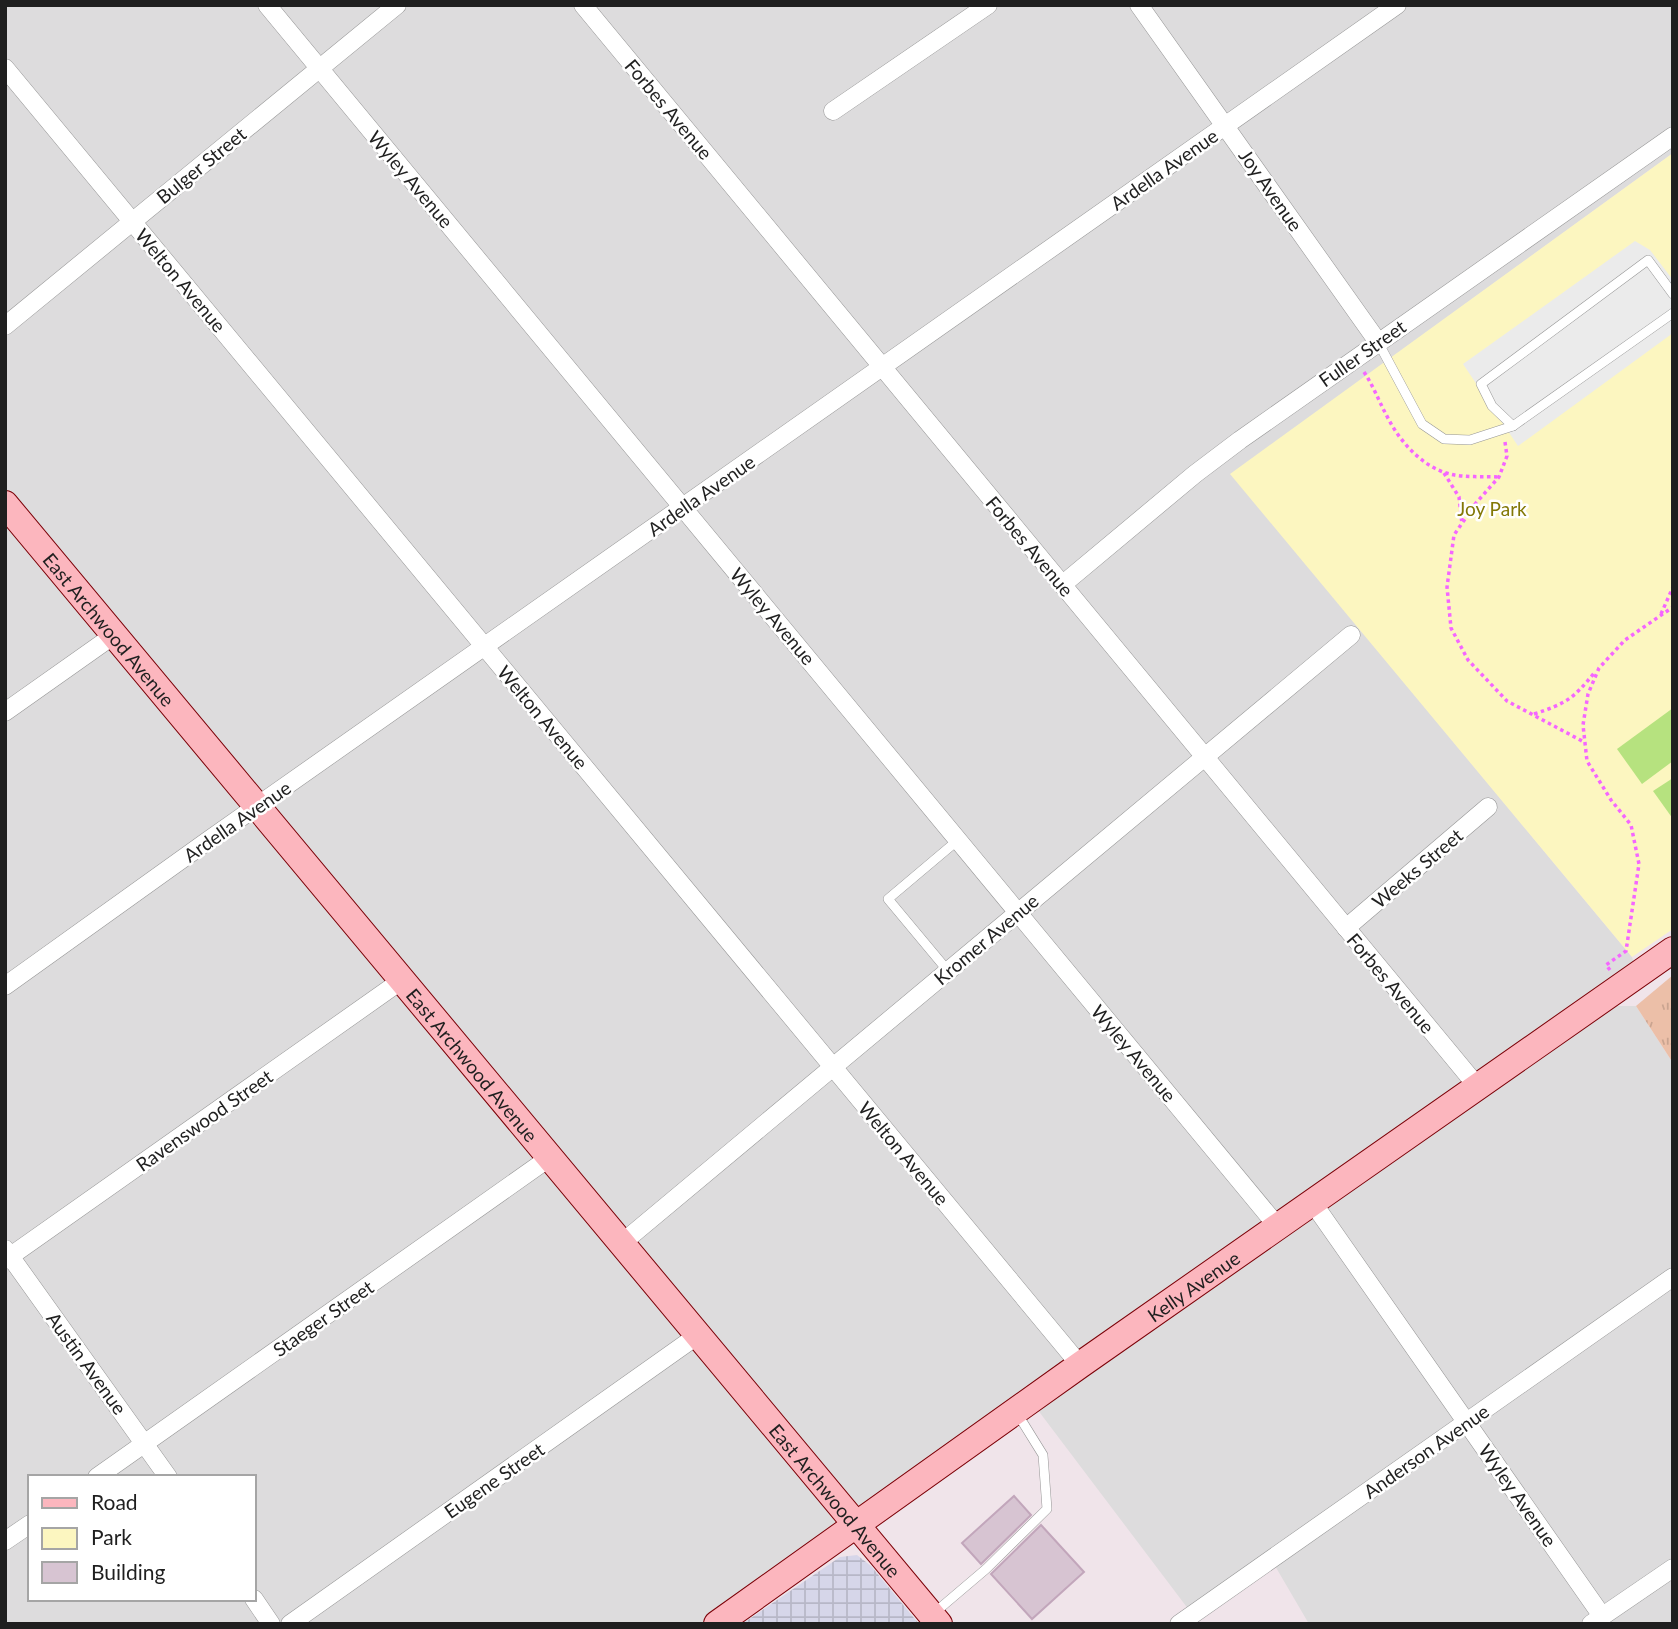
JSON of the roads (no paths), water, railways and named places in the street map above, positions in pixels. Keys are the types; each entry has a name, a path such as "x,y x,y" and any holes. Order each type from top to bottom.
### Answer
{"main road":[{"name":"East Archwood Avenue","path":"5,504 935,1619"},
{"name":"Kelly Avenue","path":"717,1624 1080,1365 1673,950"}],"street":[{"name":"Wyley Avenue","path":"267,5 1278,1227"},
{"name":"Bulger Street","path":"5,326 397,5"},
{"name":"Forbes Avenue","path":"583,5 1477,1086"},
{"path":"833,111 988,5"},
{"name":"Joy Avenue","path":"1139,5 1378,342"},
{"name":"Ardella Avenue","path":"5,986 1396,5"},
{"name":"Welton Avenue","path":"5,68 1080,1365"},
{"name":"Fuller Street","path":"1062,585 1195,474 1378,342 1673,136"},
{"path":"5,712 114,635"},
{"name":"Kromer Avenue","path":"622,1243 1351,635"},
{"name":"Weeks Street","path":"1346,928 1488,807"},
{"name":"Ravenswood Street","path":"7,1255 402,980"},
{"name":"Staeger Street","path":"100,1475 549,1158"},
{"name":"Wyley Avenue","path":"1312,1203 1468,1422 1596,1620"},
{"name":"Austin Avenue","path":"7,1255 167,1475"},
{"name":"Anderson Avenue","path":"1179,1624 1673,1277"},
{"name":"Eugene Street","path":"290,1624 698,1335"},
{"path":"5,1541 28,1525"},
{"path":"1596,1620 1673,1568"},
{"path":"255,1601 271,1624"}],"lane":[{"path":"1513,426 1492,406 1481,384 1648,260 1673,294"},
{"path":"1378,342 1422,424 1444,439 1470,440 1513,426 1673,313"},
{"path":"948,971 888,899 958,840"},
{"path":"935,1619 1047,1509 1043,1455 1016,1412"}],"park label":[{"name":"Joy Park","path":"1492,508"}]}
